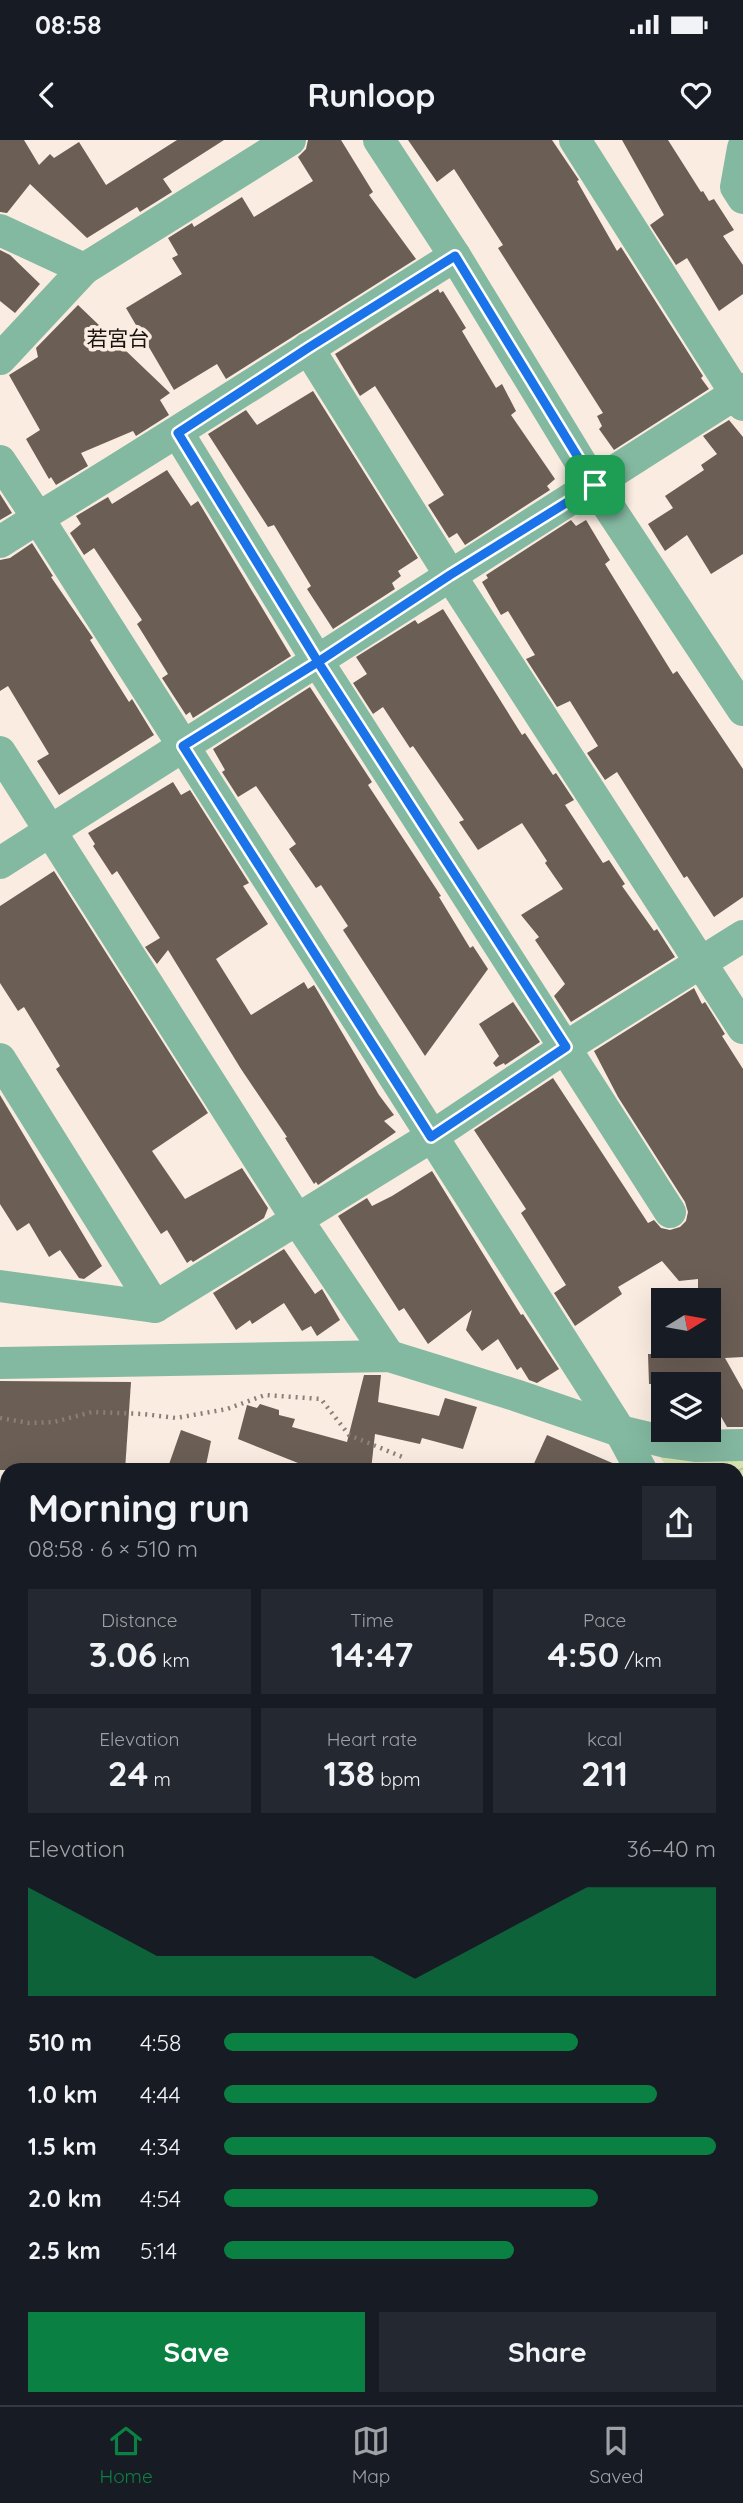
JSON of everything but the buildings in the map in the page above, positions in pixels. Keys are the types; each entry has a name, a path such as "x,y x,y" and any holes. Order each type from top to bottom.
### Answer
{"street":[{"path":"0,359 84,269 290,140"},
{"path":"379,140 455,256 595,485 743,710"},
{"path":"0,863 318,662 450,575 741,396 575,140"},
{"path":"743,148 736,187 743,198"},
{"path":"0,230 84,269"},
{"path":"0,542 178,433 455,256"},
{"path":"308,348 450,575 743,1028"},
{"path":"178,433 318,662 670,1212"},
{"path":"0,461 620,1431 632,1463"},
{"path":"0,751 298,1221 389,1356"},
{"path":"0,1286 155,1307 298,1221 743,936"},
{"path":"0,1059 155,1307"},
{"path":"0,1363 389,1356 620,1431 695,1446 743,1445"}],"path":[{"path":"0,1418 41,1423 92,1412 176,1418 227,1409 264,1395 321,1399 349,1435 405,1458"}],"green space":[{"path":"659,1454 743,1458 743,1463 664,1463"}],"district":[{"name":"若宮台","path":"118,339"}],"route":[{"path":"595,485 450,575 318,662 566,1047 431,1137 183,746 318,662 178,433 455,256 595,485"}]}
